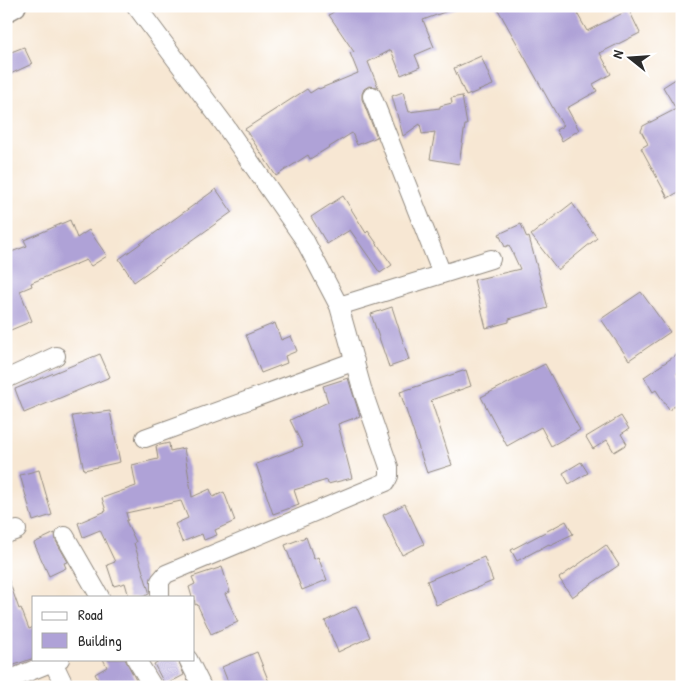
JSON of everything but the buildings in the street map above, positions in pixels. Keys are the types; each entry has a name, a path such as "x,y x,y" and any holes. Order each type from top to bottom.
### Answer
{"main road":[{"path":"6,11 15,6"}],"street":[{"path":"136,6 224,124 304,238 339,306 363,392 389,467 389,476 386,482 166,574 160,581 160,596"},
{"path":"372,96 442,274"},
{"path":"339,306 491,259"},
{"path":"6,379 56,356"},
{"path":"145,438 354,361"},
{"path":"65,536 99,596"},
{"path":"137,660 152,687"},
{"path":"188,660 202,687"},
{"path":"6,680 56,661 65,687"}]}
